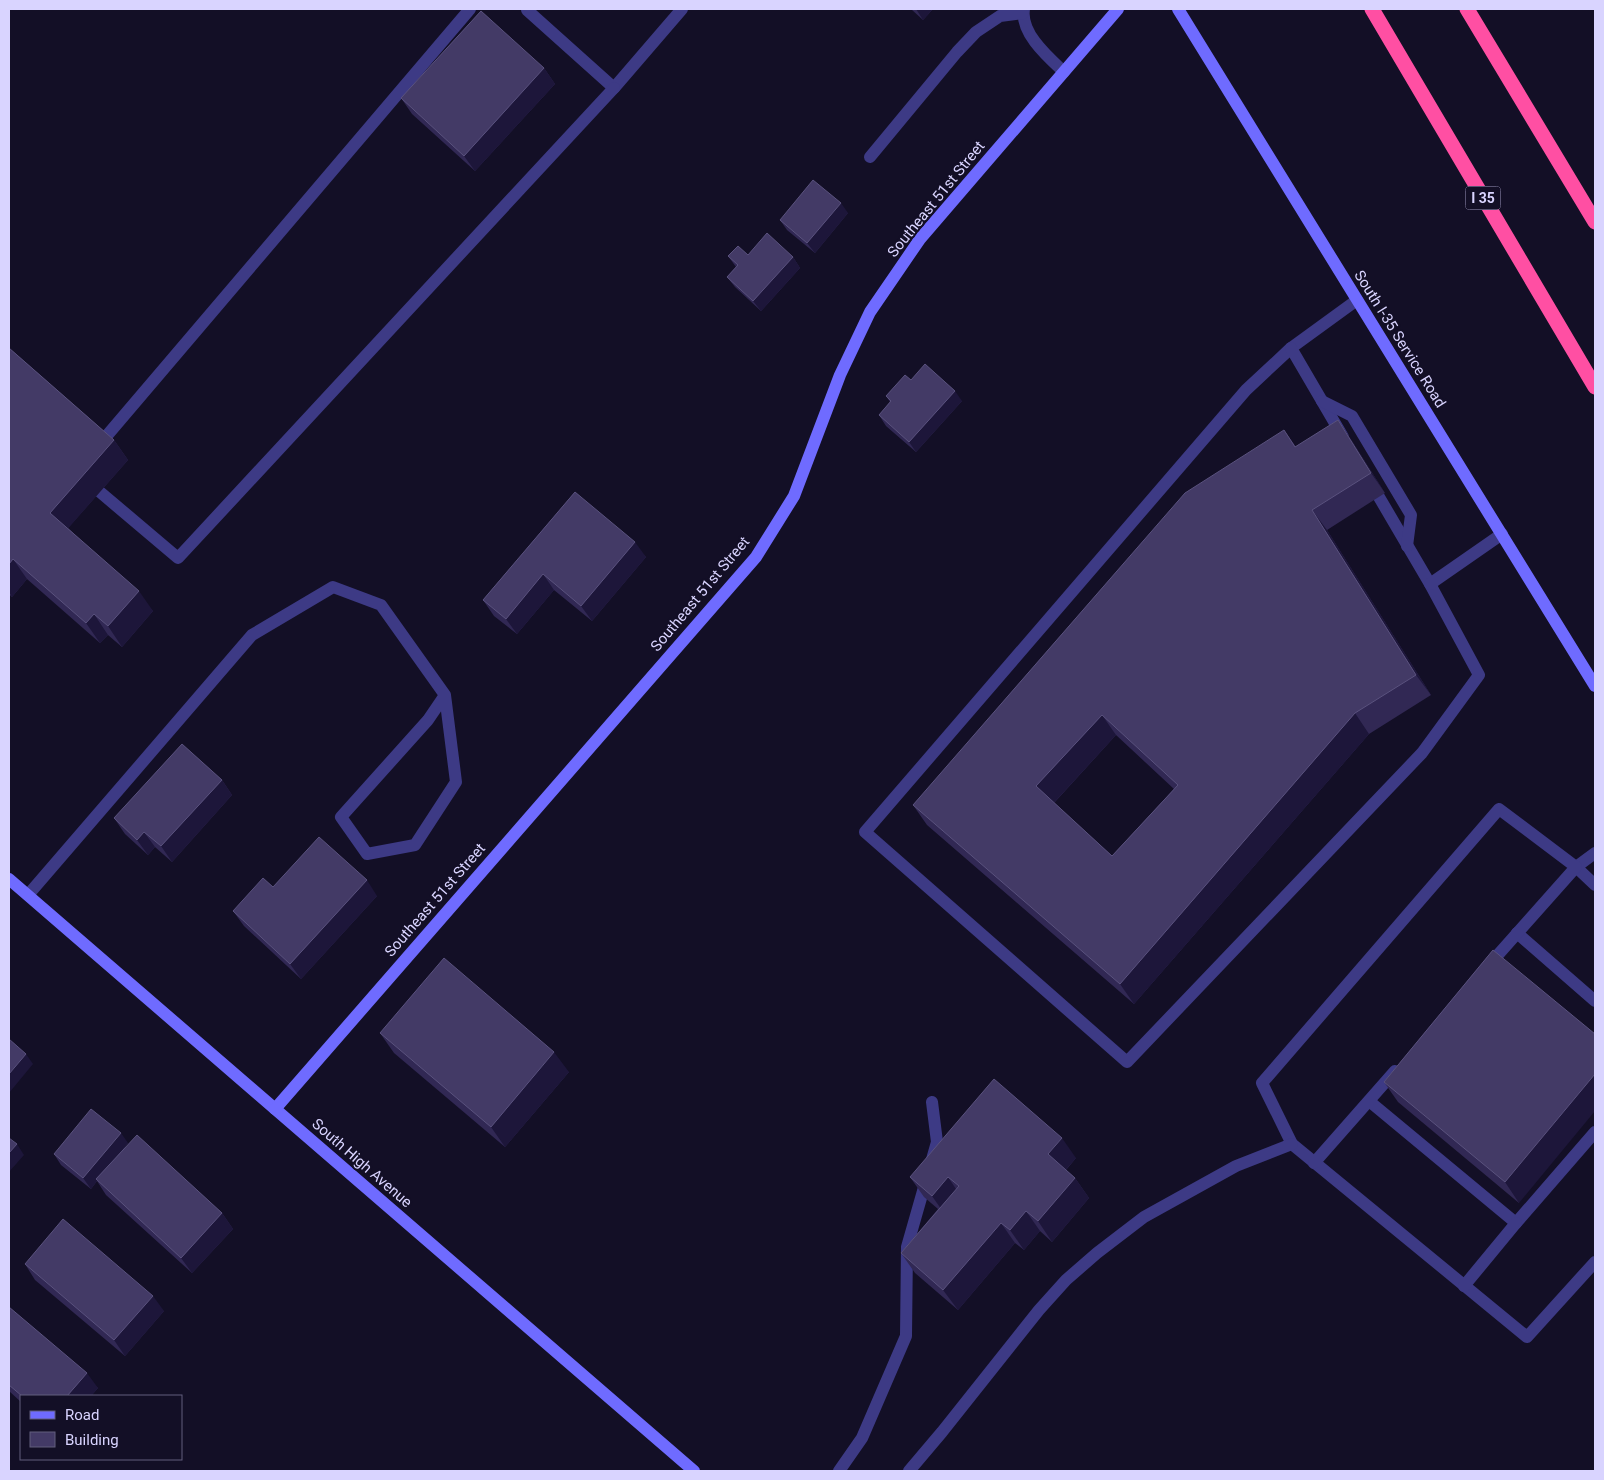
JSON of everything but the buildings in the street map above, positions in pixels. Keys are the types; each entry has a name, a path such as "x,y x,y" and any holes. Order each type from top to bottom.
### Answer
{"highway":[{"name":"I 35","path":"1372,9 1595,386"},
{"path":"1467,9 1595,222"}],"street":[{"name":"Southeast 51st Street","path":"275,1110 756,557 794,496 840,375 870,312 920,239 1118,9"},
{"name":"South I-35 Service Road","path":"1178,9 1595,686"},
{"name":"South High Avenue","path":"9,878 694,1471"}],"lane":[{"path":"104,439 470,9"},
{"path":"527,9 614,88"},
{"path":"100,492 178,558 614,88 682,9"},
{"path":"870,157 957,52 976,32 1000,16 1023,11 1030,36 1043,53 1064,72"},
{"path":"1356,300 1291,348 1246,390 866,832 1127,1062 1422,753 1478,675 1430,584 1379,497"},
{"path":"1291,348 1347,444"},
{"path":"1322,401 1352,416 1411,515 1407,546"},
{"path":"1430,584 1502,534"},
{"path":"28,895 252,634 333,587 381,605 445,695 456,782 415,846 367,854 341,817 428,720 445,695"},
{"path":"1595,885 1576,867 1499,808 1262,1083 1292,1144 1527,1337 1595,1262"},
{"path":"1478,977 1576,867 1595,853"},
{"path":"1517,934 1595,1001"},
{"path":"1314,1163 1401,1064"},
{"path":"1369,1100 1516,1223"},
{"path":"839,1471 862,1438 906,1336 907,1247 937,1142 932,1102"},
{"path":"1464,1286 1595,1132"},
{"path":"909,1471 1039,1310 1066,1280 1097,1253 1144,1217 1236,1166 1292,1144"}]}
